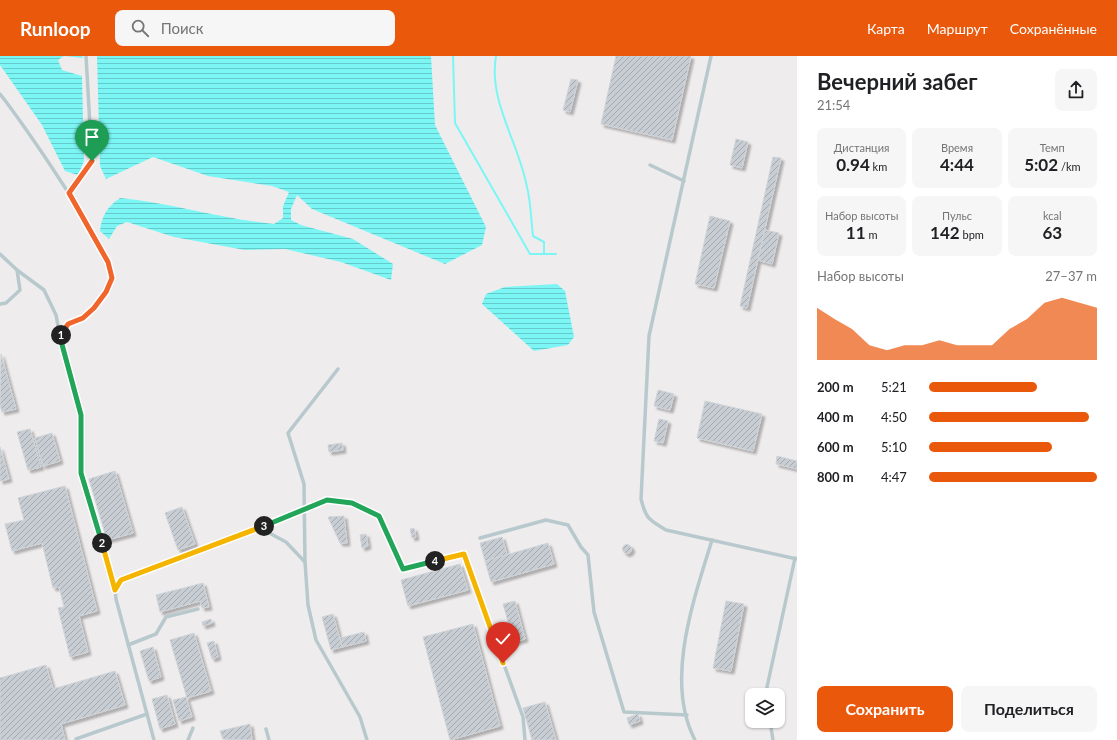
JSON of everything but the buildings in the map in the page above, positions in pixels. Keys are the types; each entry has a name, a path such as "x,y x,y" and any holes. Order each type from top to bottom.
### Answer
{"lane":[{"path":"69,193 92,161 86,56"},
{"path":"711,56 649,336 641,499 644,512 649,520 666,530 796,559 766,688"},
{"path":"0,94 69,193 108,262 112,278 106,292 94,308 83,318 68,324 60,337"},
{"path":"650,165 684,181"},
{"path":"0,254 17,270 44,290 56,314 60,337 81,415 81,473 115,590 128,645 154,740"},
{"path":"0,304 6,303 20,290 17,270"},
{"path":"338,369 288,434 304,484 305,562 308,605 316,640 360,717 367,740"},
{"path":"115,590 121,580 260,528 327,500 352,503 379,516 403,569 464,554 523,717 525,740"},
{"path":"480,538 546,520 568,525 581,547 588,555 594,612 624,712 687,715"},
{"path":"260,528 286,542 305,562"},
{"path":"695,740 687,715 682,690 682,656 697,589 712,540"},
{"path":"128,645 156,634 166,617 198,609"},
{"path":"76,739 147,714"},
{"path":"188,740 193,728"},
{"path":"771,728 773,740"},
{"path":"266,729 269,740"}],"water":[{"path":"0,56 64,56 58,60 62,70 82,76 84,161 78,175 65,171 42,125 0,65"},
{"path":"64,56 82,56 83,58"},
{"path":"97,56 431,56 435,125 486,227 482,245 445,264 312,209 297,195 291,209 291,220 301,225 353,239 393,264 391,280 341,262 285,249 245,250 174,237 127,222 117,226 109,239 100,231 102,220 108,208 120,198 159,203 235,219 274,224 283,218 283,206 289,192 272,186 208,176 153,157 106,179 100,166"},
{"path":"557,284 565,291 574,337 568,345 534,351 482,304 486,294 505,287"}],"waterway":[{"path":"453,56 455,123 530,254 556,254"},
{"path":"496,56 496,89 500,106 523,171 529,199 533,236 544,242 544,254"}],"route":[{"path":"92,161 69,193 108,262 112,278 106,292 94,308 83,318 68,324 60,337 81,415 81,473 115,590 117,584 121,580 139,575 204,551 327,500 352,503 379,516 403,569 464,554 503,663"}]}
